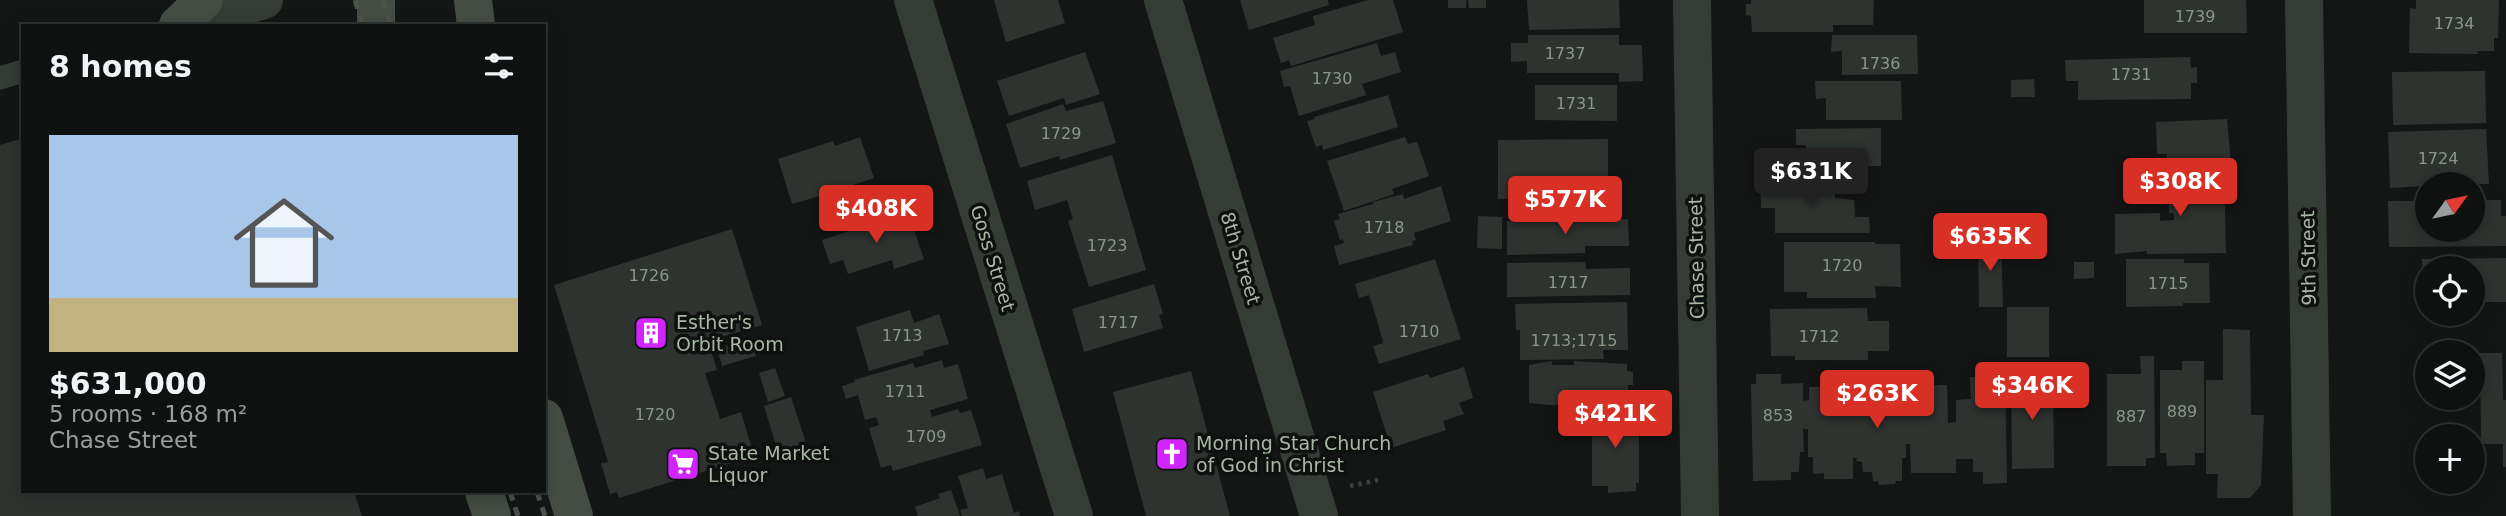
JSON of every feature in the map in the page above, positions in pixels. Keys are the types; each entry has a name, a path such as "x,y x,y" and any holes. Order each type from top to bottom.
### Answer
{"main road":[{"path":"376,0 376,24"},
{"path":"473,0 475,24"},
{"path":"546,425 573,516"},
{"path":"484,493 492,516"}],"street":[{"path":"185,17 264,0"},
{"name":"Goss Street","path":"912,0 1074,516"},
{"name":"8th Street","path":"1163,0 1319,516"},
{"name":"Chase Street","path":"1692,0 1700,516"},
{"name":"9th Street","path":"2304,0 2312,516"}],"lane":[{"path":"0,78 21,72"}],"building":[{"path":"994,0 1058,0 1065,23 1006,42"},
{"path":"1240,0 1328,0 1329,5 1249,30"},
{"path":"1368,0 1393,0 1403,32 1291,66 1289,60 1281,63 1273,38 1315,25 1313,16"},
{"path":"1448,0 1466,0 1466,8 1448,8"},
{"path":"1468,0 1486,0 1486,8 1469,8"},
{"path":"1527,0 1619,0 1620,28 1529,30"},
{"path":"1751,0 1874,0 1873,25 1833,25 1833,32 1752,32 1751,16 1746,15 1746,4 1751,4"},
{"path":"2144,0 2246,0 2247,33 2144,33"},
{"path":"2416,0 2499,0 2498,38 2494,38 2494,51 2477,51 2478,54 2409,53 2410,8 2416,9"},
{"path":"1528,35 1619,35 1619,45 1642,45 1643,81 1619,82 1619,73 1527,73 1527,61 1511,62 1511,43 1528,43"},
{"path":"1832,35 1917,35 1918,74 1842,75 1842,51 1831,52"},
{"path":"1377,43 1381,56 1395,52 1401,72 1362,84 1366,95 1299,116 1290,86 1284,87 1280,71"},
{"path":"1085,52 1100,94 1066,105 1064,98 1009,116 997,81"},
{"path":"2190,57 2191,68 2197,67 2197,83 2191,83 2191,99 2078,100 2078,81 2066,81 2065,60"},
{"path":"2485,71 2486,123 2393,125 2392,72"},
{"path":"2034,79 2035,97 2011,97 2011,80"},
{"path":"1815,81 1901,81 1902,120 1826,120 1826,98 1816,99"},
{"path":"1535,85 1617,85 1617,121 1535,120"},
{"path":"1388,95 1398,127 1323,150 1322,145 1316,147 1307,121"},
{"path":"1103,101 1116,143 1060,160 1059,156 1020,168 1006,124 1063,104 1066,111"},
{"path":"2227,119 2231,164 2167,164 2167,154 2157,154 2156,122"},
{"path":"1881,128 1881,166 1806,166 1806,145 1796,145 1796,129"},
{"path":"2486,129 2489,184 2485,184 2485,172 2415,172 2415,187 2390,188 2388,132"},
{"path":"860,137 874,178 844,188 849,203 900,187 906,207 830,231 820,196 792,204 778,159 833,141 835,146"},
{"path":"1405,137 1408,144 1417,142 1429,176 1392,189 1394,194 1344,211 1327,161"},
{"path":"21,139 21,493 354,493 362,516 0,516 0,145"},
{"path":"1608,139 1608,183 1589,183 1589,193 1546,193 1546,198 1498,199 1498,140"},
{"path":"1112,155 1146,270 1089,287 1068,221 1073,219 1067,200 1035,210 1027,181"},
{"path":"2224,167 2226,253 2147,254 2147,251 2115,254 2115,214 2160,213 2160,221 2174,220 2174,213 2169,213 2169,168"},
{"path":"1835,180 1835,198 1854,200 1855,217 1869,217 1870,233 1775,233 1775,208 1761,208 1760,181"},
{"path":"1441,186 1451,221 1414,233 1416,240 1412,241 1413,245 1339,265 1334,246 1344,243 1343,239 1340,240 1334,221 1340,219 1338,214 1403,194 1404,199"},
{"path":"2485,200 2501,200 2501,216 2506,216 2506,246 2389,247 2388,201 2415,201 2415,242 2485,242"},
{"path":"908,212 924,259 894,269 892,260 848,274 843,260 830,264 822,240"},
{"path":"1478,216 1502,217 1502,249 1477,248"},
{"path":"1628,219 1629,246 1585,246 1585,253 1507,255 1507,221"},
{"path":"732,229 762,325 708,341 717,370 705,373 720,419 741,412 754,456 619,498 617,492 610,494 601,463 608,462 554,285"},
{"path":"2001,238 2003,307 1979,307 1978,239"},
{"path":"1784,242 1900,244 1901,287 1875,286 1876,298 1807,298 1807,292 1784,292"},
{"path":"2485,258 2506,258 2506,302 2485,302"},
{"path":"1435,259 1461,339 1379,364 1373,346 1383,343 1378,323 1369,295 1359,298 1355,284"},
{"path":"2126,259 2184,259 2184,263 2209,263 2210,303 2126,307"},
{"path":"1585,262 1586,269 1630,268 1630,295 1507,297 1507,263"},
{"path":"2074,262 2094,262 2094,278 2074,279"},
{"path":"1154,284 1163,314 1159,315 1163,328 1084,352 1072,309"},
{"path":"1627,302 1628,350 1603,350 1604,359 1520,360 1520,330 1516,330 1515,304"},
{"path":"2007,307 2049,307 2049,357 2007,357"},
{"path":"1867,308 1868,321 1889,321 1889,351 1868,351 1868,360 1795,360 1795,356 1771,356 1770,309"},
{"path":"910,310 914,323 939,314 949,344 923,351 924,355 869,371 856,327"},
{"path":"2223,329 2250,330 2251,415 2264,415 2261,485 2250,498 2217,498 2218,474 2206,474 2206,380 2223,380"},
{"path":"751,340 756,356 722,366 717,349"},
{"path":"2485,353 2502,353 2503,400 2506,400 2506,467 2503,467 2503,444 2485,444 2485,424 2481,424 2481,410 2485,410"},
{"path":"2140,356 2154,356 2155,458 2146,458 2146,466 2107,466 2107,374 2141,374"},
{"path":"942,360 944,368 958,364 968,399 930,410 932,417 958,409 960,413 971,410 982,445 893,471 891,465 881,468 869,428 879,425 876,417 865,420 858,395 846,399 842,386 913,363 915,368"},
{"path":"1552,361 1552,365 1574,365 1574,361 1627,364 1627,371 1633,372 1633,385 1628,385 1628,393 1606,393 1606,404 1529,403 1529,365"},
{"path":"2182,361 2204,361 2204,453 2195,453 2195,465 2167,466 2166,453 2160,453 2160,370 2182,370"},
{"path":"1464,367 1473,398 1459,403 1464,414 1443,421 1446,430 1391,448 1373,392 1428,374 1430,378"},
{"path":"775,368 785,396 768,402 759,373"},
{"name":"Morning Star Church of God in Christ","path":"1191,371 1230,516 1146,516 1113,392"},
{"path":"1756,374 1781,374 1781,384 1803,383 1803,401 1809,400 1809,387 1905,385 1905,414 1911,414 1910,393 1922,393 1922,385 1947,385 1948,423 1956,422 1956,400 1971,399 1970,377 2005,376 2007,483 1983,484 1983,472 1973,472 1973,459 1956,459 1956,473 1911,473 1910,444 1906,444 1906,458 1902,458 1902,481 1896,481 1895,484 1879,485 1878,481 1873,482 1872,472 1863,472 1862,462 1856,461 1857,458 1853,458 1853,479 1824,479 1824,473 1813,474 1813,457 1808,457 1808,429 1803,429 1804,452 1800,452 1799,472 1791,472 1791,480 1753,481 1751,384 1756,384"},
{"path":"2011,375 2053,375 2054,468 2012,469"},
{"path":"791,397 806,443 778,452 764,406"},
{"path":"1605,406 1630,406 1630,417 1634,417 1634,433 1639,433 1639,483 1636,483 1636,491 1608,493 1608,486 1592,486 1592,412 1605,412"},
{"path":"983,468 986,479 1002,474 1014,513 1019,511 1020,516 962,516 960,510 968,508 958,476"},
{"path":"951,490 960,516 918,516 915,507 940,498 938,494"}],"railway":[{"path":"355,0 362,24"},
{"path":"383,0 390,24"},
{"path":"510,493 518,516"},
{"path":"537,493 545,516"}],"place":[{"name":"Esther's Orbit Room","path":"651,333"},
{"name":"Morning Star Church of God in Christ","path":"1172,454"},
{"name":"State Market Liquor","path":"683,464"}]}
